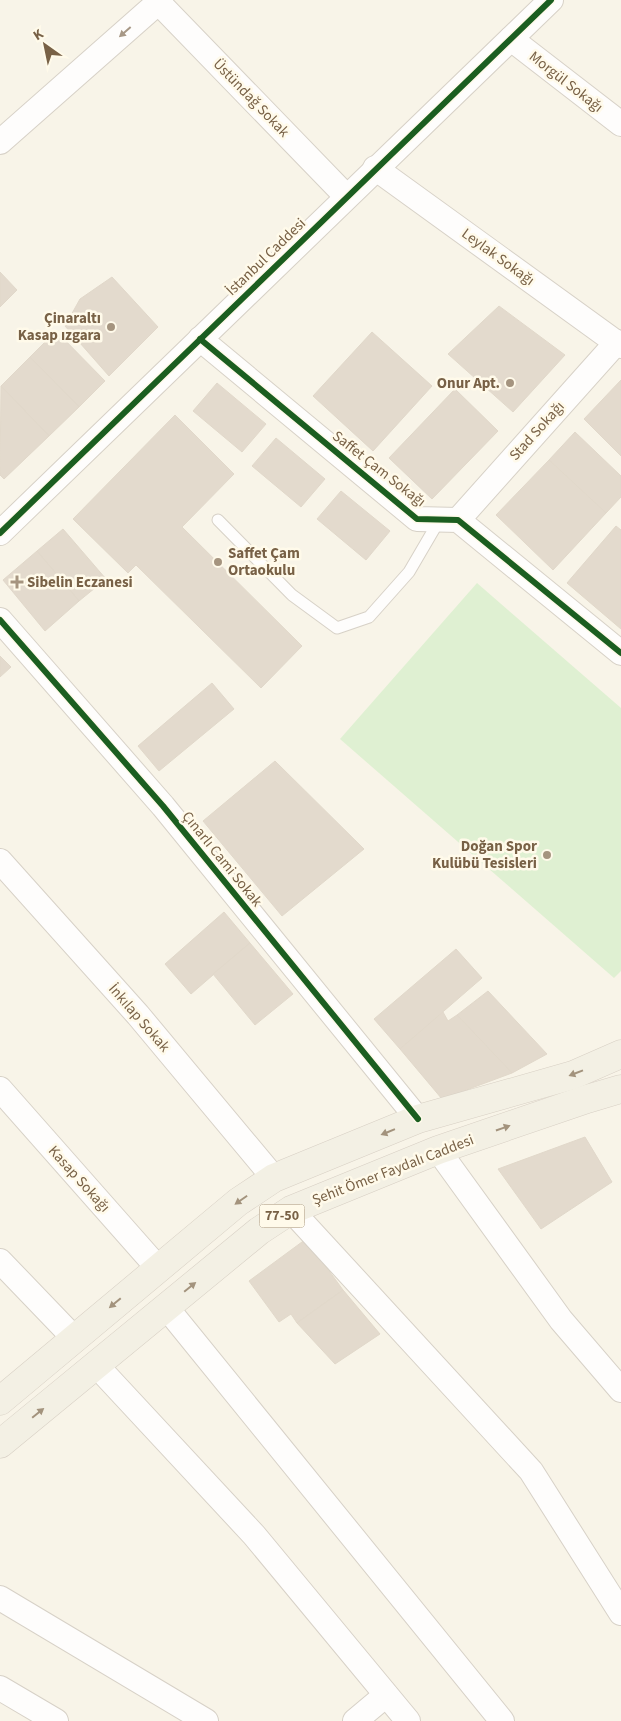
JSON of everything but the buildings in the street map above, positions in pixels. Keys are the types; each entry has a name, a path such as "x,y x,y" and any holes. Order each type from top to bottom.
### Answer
{"main road":[{"name":"77-50","path":"0,1401 238,1202 274,1178 418,1119 573,1075 621,1054"},
{"name":"Şehit Ömer Faydalı Caddesi","path":"0,1444 259,1231 291,1210 438,1150 587,1098 621,1089"}],"street":[{"name":"İstanbul Caddesi","path":"0,533 346,196 551,0"},
{"path":"0,142 159,1"},
{"name":"Üstündağ Sokak","path":"159,1 346,196"},
{"name":"Morgül Sokağı","path":"511,39 621,124"},
{"name":"Leylak Sokağı","path":"376,168 619,344"},
{"name":"Saffet Çam Sokağı","path":"200,339 417,519 449,520"},
{"name":"Stad Sokağı","path":"449,520 619,344"},
{"path":"449,520 621,654"},
{"name":"Çınarlı Cami Sokak","path":"0,620 163,806 418,1119"},
{"name":"İnkılap Sokak","path":"0,861 138,1015 274,1178"},
{"name":"Kasap Sokağı","path":"0,1090 158,1268"},
{"path":"438,1150 561,1320 621,1390"},
{"path":"291,1210 531,1471 621,1613"},
{"path":"0,1262 74,1338"},
{"path":"166,1307 502,1721"},
{"path":"96,1366 254,1535 408,1721"},
{"path":"0,1598 206,1721"},
{"path":"0,1688 56,1721"},
{"path":"355,1721 386,1695"}],"lane":[{"path":"218,520 292,596 337,628 369,617 409,572 449,520"}],"green space":[{"name":"Doğan Spor Kulübü Tesisleri","path":"477,583 621,708 621,971 614,978 340,739"}],"cycle path":[{"path":"0,533 551,0"},
{"path":"200,339 417,519 458,520 621,653"},
{"path":"0,620 163,806 418,1119"}],"place":[{"name":"Çinaraltı Kasap ızgara","path":"111,327"},
{"name":"Onur Apt.","path":"510,383"},
{"name":"Saffet Çam Ortaokulu","path":"218,562"},
{"name":"Sibelin Eczanesi","path":"17,582"},
{"name":"Doğan Spor Kulübü Tesisleri","path":"547,855"}]}
